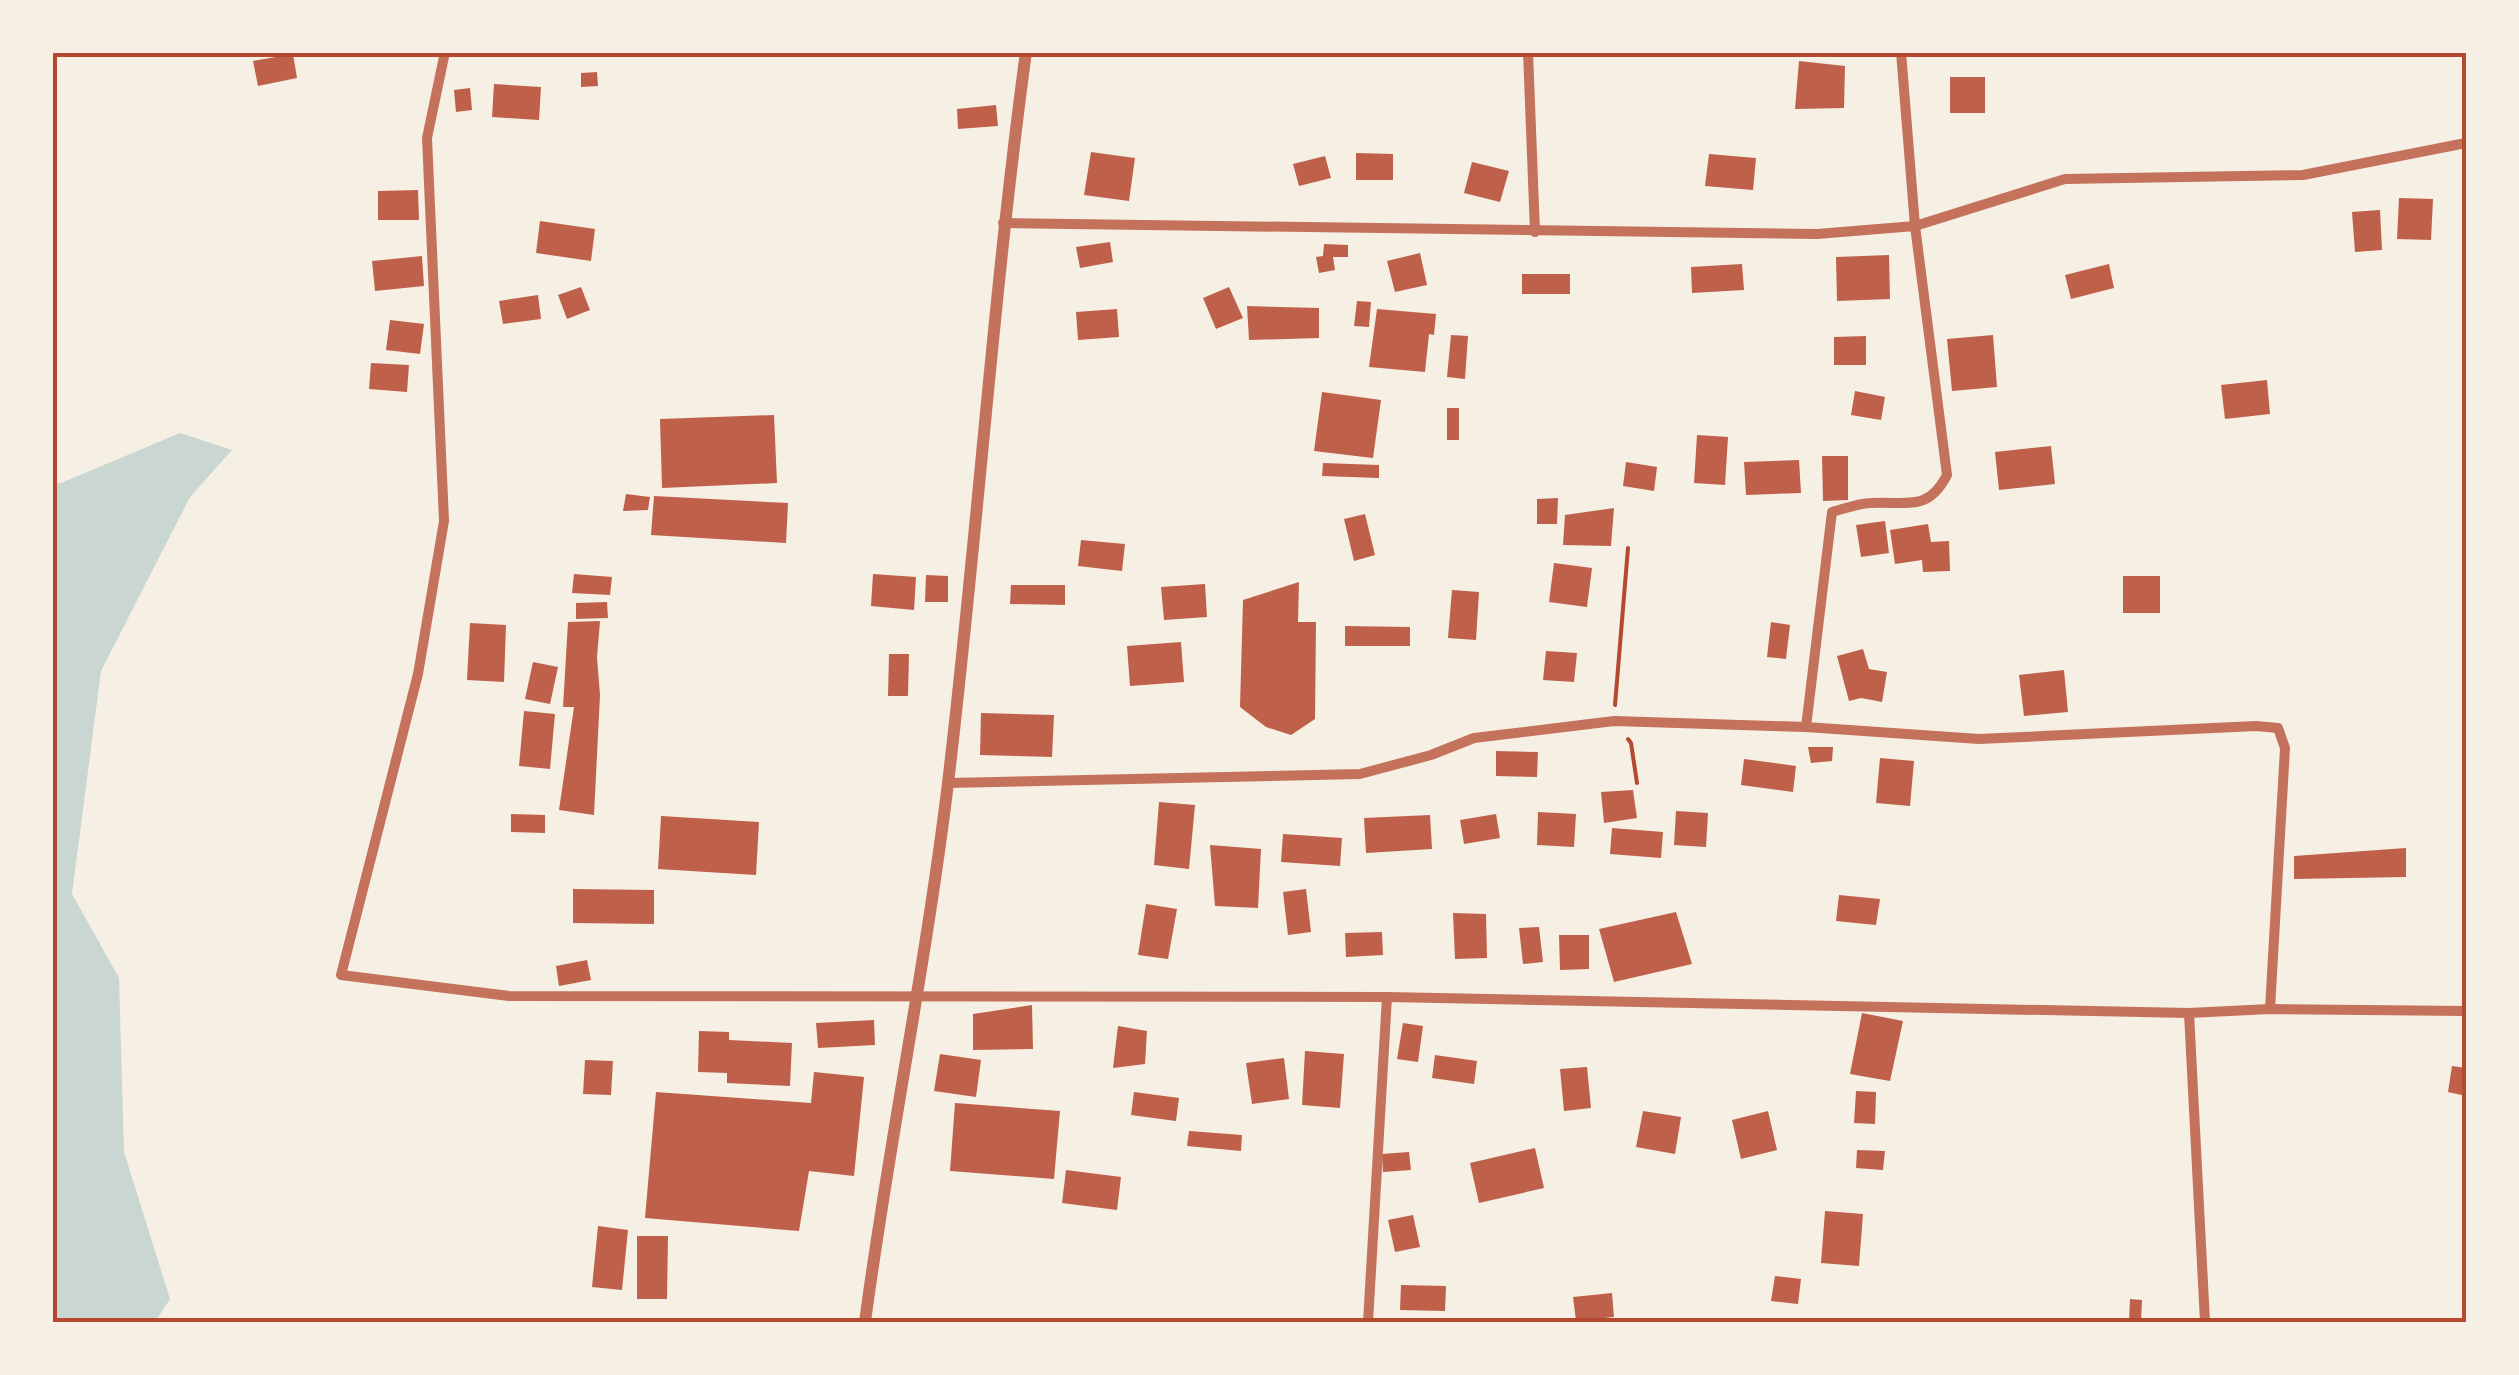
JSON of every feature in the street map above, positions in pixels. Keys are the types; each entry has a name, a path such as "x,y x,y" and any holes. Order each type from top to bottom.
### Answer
{"street":[{"path":"445,52 428,138 444,521 418,674 341,975 510,996 1387,997 2189,1013 2270,1009 2466,1011"},
{"path":"865,1322 948,783 1003,223 1026,52"},
{"path":"1528,52 1535,232"},
{"path":"1806,727 1832,512 1866,503 1918,503 1937,494 1947,475 1915,226 1900,52"},
{"path":"1003,223 1817,234 1915,226 2065,179 2303,175 2466,143"},
{"path":"948,783 1360,774 1431,755 1474,738 1614,722 1806,727 1979,739 2278,728 2284,748 2270,1009"},
{"path":"1368,1322 1387,997"},
{"path":"2189,1013 2205,1322"}],"path":[{"path":"1628,548 1614,722 1632,743 1636,782"}],"shaded area":[{"path":"180,433 232,450 190,497 101,671 72,894 119,978 124,1152 170,1299 155,1322 53,1322 53,483"}],"building":[{"path":"293,54 297,78 258,86 253,61"},
{"path":"1799,61 1845,66 1844,108 1795,109"},
{"path":"597,72 598,86 581,87 581,73"},
{"path":"1950,77 1985,77 1985,113 1950,113"},
{"path":"494,84 541,87 539,120 492,117"},
{"path":"470,88 472,110 456,112 454,90"},
{"path":"996,105 998,126 958,129 957,109"},
{"path":"1091,152 1135,158 1129,201 1084,195"},
{"path":"1356,153 1393,154 1393,180 1356,180"},
{"path":"1709,154 1756,158 1753,190 1705,186"},
{"path":"1325,156 1331,178 1299,186 1293,164"},
{"path":"1472,162 1509,171 1500,202 1464,193"},
{"path":"418,190 419,220 378,220 378,191"},
{"path":"2399,198 2433,199 2431,240 2397,239"},
{"path":"2380,210 2382,250 2355,252 2352,212"},
{"path":"540,221 595,229 591,261 536,253"},
{"path":"1110,242 1113,262 1080,268 1076,247"},
{"path":"1324,244 1348,245 1348,257 1333,257 1335,270 1319,273 1316,257 1323,256"},
{"path":"1420,253 1427,285 1395,292 1387,261"},
{"path":"1889,255 1890,299 1837,301 1836,257"},
{"path":"422,256 424,286 375,291 372,261"},
{"path":"1742,264 1744,290 1692,293 1691,267"},
{"path":"2109,264 2114,288 2071,299 2065,275"},
{"path":"1522,274 1570,274 1570,294 1522,294"},
{"path":"581,287 590,310 567,319 558,295"},
{"path":"1229,287 1243,318 1216,329 1203,298"},
{"path":"538,295 541,319 503,324 499,301"},
{"path":"1357,301 1371,302 1369,327 1354,326"},
{"path":"1247,306 1319,308 1319,338 1249,340"},
{"path":"1117,309 1119,337 1078,340 1076,312"},
{"path":"1377,309 1436,314 1434,335 1429,334 1425,372 1369,367"},
{"path":"390,320 424,324 420,354 386,350"},
{"path":"1451,335 1468,336 1465,379 1447,377"},
{"path":"1993,335 1997,387 1952,391 1947,339"},
{"path":"1866,336 1866,365 1834,365 1834,337"},
{"path":"371,363 409,365 407,392 369,389"},
{"path":"2267,380 2270,414 2225,419 2221,385"},
{"path":"1855,391 1885,397 1881,420 1851,415"},
{"path":"1322,392 1381,400 1373,458 1314,451"},
{"path":"1447,408 1459,408 1459,440 1447,440"},
{"path":"774,415 777,483 662,488 660,419"},
{"path":"1697,435 1728,437 1725,485 1694,483"},
{"path":"2051,446 2055,484 1999,490 1995,452"},
{"path":"1822,456 1848,456 1848,500 1823,501"},
{"path":"1799,460 1801,493 1746,495 1744,462"},
{"path":"1626,462 1657,467 1654,491 1623,486"},
{"path":"1323,463 1379,465 1379,478 1322,476"},
{"path":"626,494 650,497 648,510 623,511"},
{"path":"654,496 788,503 786,543 651,535"},
{"path":"1558,498 1557,524 1537,524 1537,499"},
{"path":"1614,508 1611,546 1563,545 1565,515"},
{"path":"1365,514 1375,555 1354,561 1344,519"},
{"path":"1885,521 1889,553 1861,557 1856,525"},
{"path":"1928,524 1931,542 1949,541 1950,571 1923,572 1922,560 1895,564 1890,530"},
{"path":"1081,540 1125,544 1122,571 1078,566"},
{"path":"1554,563 1592,568 1587,607 1549,602"},
{"path":"574,574 612,577 610,595 572,593"},
{"path":"873,574 916,577 914,610 871,606"},
{"path":"926,575 948,576 948,602 925,602"},
{"path":"2123,576 2160,576 2160,613 2123,613"},
{"path":"1299,582 1298,622 1316,622 1315,719 1291,735 1266,727 1240,707 1243,600"},
{"path":"1205,584 1207,617 1164,620 1161,587"},
{"path":"1011,585 1065,585 1065,605 1010,604"},
{"path":"1452,590 1479,592 1476,640 1448,638"},
{"path":"607,602 608,618 576,619 576,603"},
{"path":"600,621 594,815 559,810 574,707 563,707 568,622"},
{"path":"1771,622 1790,625 1786,659 1767,657"},
{"path":"470,623 506,625 504,682 467,680"},
{"path":"1345,626 1410,627 1410,646 1345,646"},
{"path":"1181,642 1184,682 1130,686 1127,646"},
{"path":"1863,649 1869,669 1887,672 1882,702 1861,698 1849,701 1837,656"},
{"path":"1546,651 1577,653 1574,682 1543,680"},
{"path":"889,654 909,654 908,696 888,696"},
{"path":"533,662 558,667 550,704 525,699"},
{"path":"2064,670 2068,712 2024,716 2019,675"},
{"path":"524,711 555,714 550,769 519,766"},
{"path":"981,713 1054,715 1052,757 980,755"},
{"path":"1808,747 1833,747 1832,761 1811,763"},
{"path":"1496,751 1538,752 1537,777 1496,776"},
{"path":"1880,758 1914,761 1910,806 1876,803"},
{"path":"1744,759 1796,766 1793,792 1741,785"},
{"path":"1633,790 1637,818 1604,823 1601,792"},
{"path":"1159,802 1195,805 1189,869 1154,865"},
{"path":"1676,811 1708,813 1706,847 1674,845"},
{"path":"1538,812 1576,814 1574,847 1537,845"},
{"path":"511,814 545,815 545,833 511,832"},
{"path":"1496,814 1500,838 1464,844 1460,820"},
{"path":"1430,815 1432,849 1366,853 1364,818"},
{"path":"661,816 759,822 756,875 658,869"},
{"path":"1612,828 1663,832 1661,858 1610,854"},
{"path":"1283,834 1342,838 1340,866 1281,862"},
{"path":"1210,845 1261,849 1258,908 1215,906"},
{"path":"2406,848 2406,877 2294,879 2294,856"},
{"path":"573,889 654,890 654,924 573,923"},
{"path":"1306,889 1311,932 1288,935 1283,892"},
{"path":"1839,895 1880,899 1876,925 1836,921"},
{"path":"1146,904 1177,909 1168,959 1138,955"},
{"path":"1676,912 1692,964 1614,982 1599,929"},
{"path":"1453,913 1486,914 1487,958 1455,959"},
{"path":"1539,927 1543,962 1523,964 1519,928"},
{"path":"1382,932 1383,955 1346,957 1345,933"},
{"path":"1559,935 1589,935 1589,969 1560,970"},
{"path":"587,960 591,980 559,986 556,966"},
{"path":"1032,1005 1033,1049 973,1050 973,1014"},
{"path":"1862,1013 1903,1021 1890,1081 1850,1074"},
{"path":"874,1020 875,1045 818,1048 816,1023"},
{"path":"1403,1023 1423,1026 1418,1062 1397,1059"},
{"path":"1118,1026 1147,1031 1145,1064 1113,1068"},
{"path":"699,1031 729,1032 729,1040 792,1043 790,1086 727,1083 727,1073 698,1072"},
{"path":"1305,1051 1344,1054 1340,1108 1302,1105"},
{"path":"940,1054 981,1060 976,1097 934,1091"},
{"path":"1435,1055 1477,1061 1474,1084 1432,1078"},
{"path":"1284,1058 1289,1099 1252,1104 1246,1063"},
{"path":"585,1060 613,1061 611,1095 583,1094"},
{"path":"2452,1066 2466,1068 2466,1096 2448,1092"},
{"path":"1587,1067 1591,1108 1564,1111 1560,1069"},
{"path":"814,1072 864,1077 854,1176 809,1171 799,1231 645,1218 656,1092 811,1103"},
{"path":"1856,1091 1876,1092 1875,1124 1854,1123"},
{"path":"1134,1092 1179,1098 1176,1121 1131,1115"},
{"path":"955,1103 1060,1111 1054,1179 950,1171"},
{"path":"1643,1111 1681,1117 1675,1154 1636,1147"},
{"path":"1768,1111 1777,1150 1741,1159 1732,1120"},
{"path":"1189,1131 1242,1135 1241,1151 1187,1146"},
{"path":"1535,1148 1544,1188 1479,1203 1470,1163"},
{"path":"1857,1150 1885,1151 1883,1170 1856,1168"},
{"path":"1409,1152 1411,1170 1383,1172 1382,1154"},
{"path":"1066,1170 1121,1177 1117,1210 1062,1203"},
{"path":"1825,1211 1863,1214 1859,1266 1821,1263"},
{"path":"1413,1215 1420,1247 1395,1252 1388,1220"},
{"path":"598,1226 628,1230 622,1290 592,1287"},
{"path":"637,1236 668,1236 667,1299 637,1299"},
{"path":"1775,1276 1801,1279 1798,1304 1771,1301"},
{"path":"1401,1285 1446,1286 1445,1311 1400,1310"},
{"path":"1612,1293 1614,1317 1576,1321 1573,1297"},
{"path":"2130,1299 2142,1300 2141,1322 2129,1322"}]}
